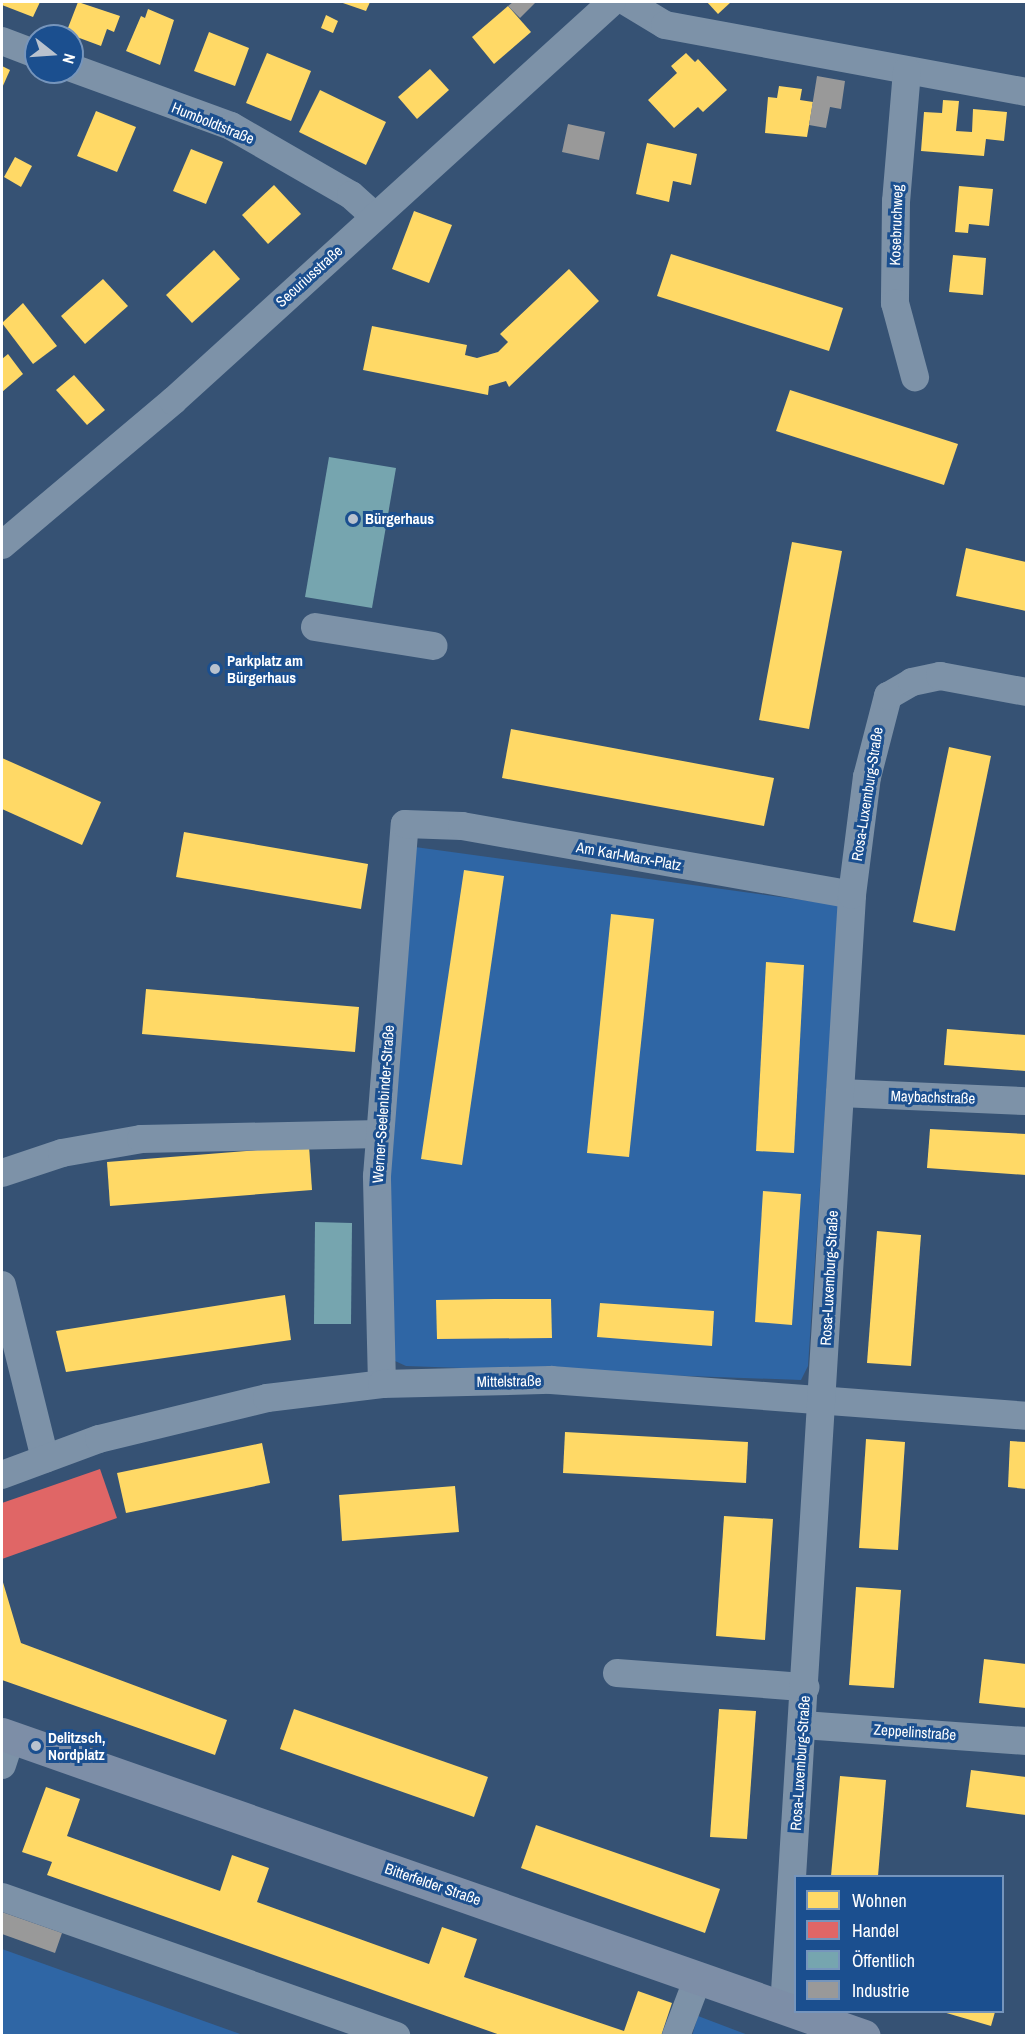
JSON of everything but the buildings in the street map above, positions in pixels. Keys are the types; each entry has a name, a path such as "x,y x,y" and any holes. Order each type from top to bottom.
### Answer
{"main road":[{"name":"Bitterfelder Straße","path":"5,1745 794,2012"},
{"name":"Bitterfelder Straße","path":"798,2013 864,2036"}],"street":[{"name":"Securiusstraße","path":"2,545 173,401 612,2"},
{"path":"627,2 664,25 1026,92"},
{"path":"2,41 24,49"},
{"name":"Kosebruchweg","path":"907,71 896,201 895,303 915,377"},
{"name":"Humboldtstraße","path":"84,72 231,126 333,184 374,216"},
{"path":"315,627 433,646"},
{"name":"Rosa-Luxemburg-Straße","path":"784,2008 852,895 867,777 888,696 912,682 940,676 1026,692"},
{"name":"Am Karl-Marx-Platz","path":"405,824 462,826 852,895"},
{"name":"Werner-Seelenbinder-Straße","path":"382,1384 377,1214 380,1134 405,824"},
{"name":"Maybachstraße","path":"840,1093 1026,1101"},
{"path":"2,1173 62,1153 141,1139 318,1132 380,1134"},
{"path":"2,1285 45,1459"},
{"name":"Mittelstraße","path":"2,1475 99,1439 267,1398 382,1384 551,1380 1026,1416"},
{"path":"617,1673 805,1687"},
{"name":"Zeppelinstraße","path":"803,1725 1026,1741"},
{"path":"2,1897 396,2036"},
{"path":"676,2036 698,1978"}],"shaded area":[{"path":"415,847 839,905 808,1366 801,1380 406,1366 395,1361 390,1172"},
{"path":"2,1949 243,2035 2,2035"},
{"path":"698,2016 748,2035 692,2036"}],"place":[{"name":"Bürgerhaus","path":"353,519"},
{"name":"Parkplatz am Bürgerhaus","path":"215,669"},
{"name":"Delitzsch, Nordplatz","path":"36,1746"}]}
